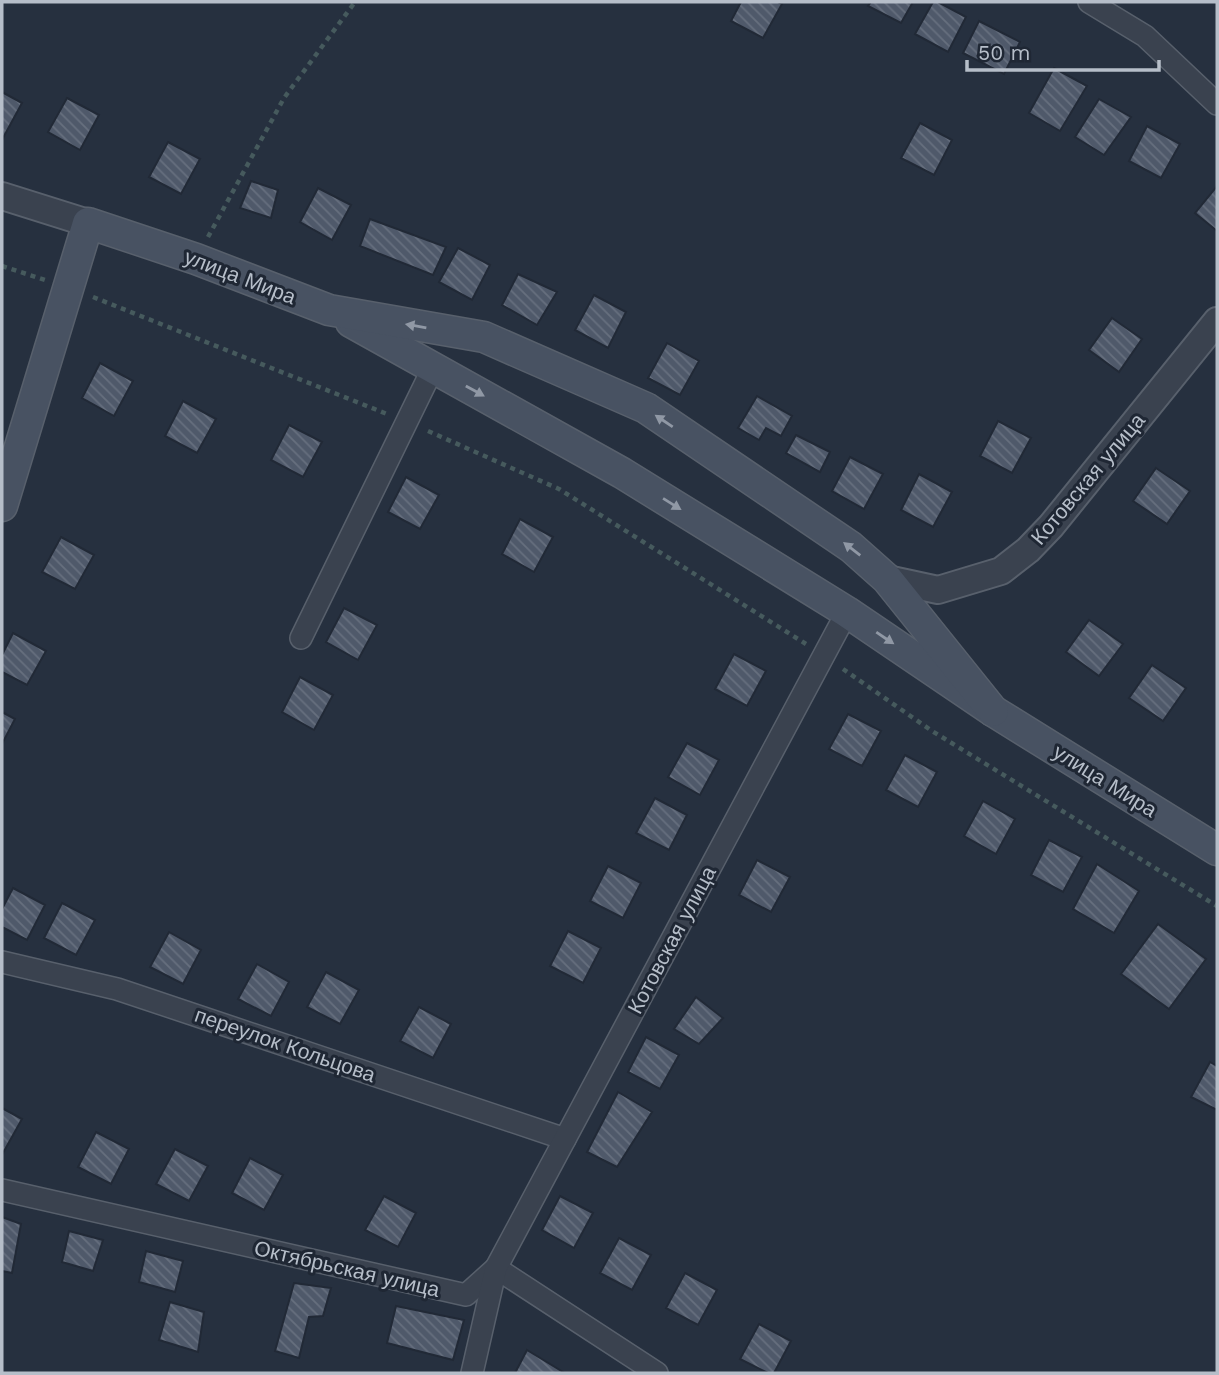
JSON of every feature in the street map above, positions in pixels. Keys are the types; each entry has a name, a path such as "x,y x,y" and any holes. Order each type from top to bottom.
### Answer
{"main road":[{"name":"улица Мира","path":"88,223 196,259 329,310 622,472 847,612 993,711 1217,850"},
{"path":"2,506 88,223"},
{"name":"улица Мира","path":"329,310 484,337 646,408 851,547 887,579 993,711"}],"street":[{"path":"1089,2 1145,36 1217,104"},
{"name":"улица Мира","path":"2,196 88,223"},
{"name":"Котовская улица","path":"887,579 938,590 1001,570 1028,550 1051,526 1217,321"},
{"path":"301,638 433,368"},
{"name":"Котовская улица","path":"496,1268 847,612"},
{"name":"переулок Кольцова","path":"2,962 117,989 565,1139"},
{"name":"Октябрьская улица","path":"2,1190 466,1296 496,1268"},
{"path":"472,1373 496,1268 657,1373"}],"path":[{"path":"196,259 284,98 355,2"},
{"path":"2,266 68,287 407,422 559,489 823,655 932,731 1217,906"}],"building":[{"path":"741,2 782,4 763,38 731,21"},
{"path":"871,2 913,2 901,23 868,6"},
{"path":"933,2 966,17 948,52 915,34"},
{"path":"979,21 1020,42 1004,74 963,53"},
{"path":"1054,68 1087,86 1060,131 1029,113"},
{"path":"2,92 22,103 3,138 2,137"},
{"path":"67,98 99,115 80,150 48,132"},
{"path":"1099,99 1131,117 1104,155 1075,137"},
{"path":"920,123 952,140 934,175 901,158"},
{"path":"1147,126 1180,144 1161,178 1129,161"},
{"path":"168,142 200,159 181,194 149,177"},
{"path":"251,181 278,190 271,218 240,208"},
{"path":"1217,186 1217,231 1195,213"},
{"path":"318,188 351,205 332,240 300,222"},
{"path":"370,219 446,247 433,275 360,246"},
{"path":"458,248 490,265 472,300 439,282"},
{"path":"518,274 557,292 537,325 502,305"},
{"path":"594,295 626,312 608,348 575,330"},
{"path":"1112,318 1142,339 1119,372 1089,350"},
{"path":"667,343 699,361 680,395 648,378"},
{"path":"100,363 133,381 114,416 82,398"},
{"path":"757,396 792,416 781,436 766,428 759,440 738,428"},
{"path":"183,401 216,419 197,453 165,436"},
{"path":"998,421 1031,438 1012,473 980,456"},
{"path":"289,425 322,442 303,477 271,460"},
{"path":"796,435 830,452 820,472 786,453"},
{"path":"850,457 883,474 864,509 832,491"},
{"path":"1156,468 1190,491 1167,524 1133,501"},
{"path":"919,474 952,492 933,527 901,510"},
{"path":"406,477 439,495 420,529 388,512"},
{"path":"520,519 553,537 534,572 502,554"},
{"path":"61,537 94,555 75,589 42,572"},
{"path":"344,608 377,625 358,660 326,642"},
{"path":"1089,620 1123,644 1099,676 1066,652"},
{"path":"13,633 46,651 27,685 2,672 2,655"},
{"path":"734,654 766,671 747,706 715,689"},
{"path":"1152,665 1186,688 1163,721 1129,698"},
{"path":"300,677 333,695 314,730 282,712"},
{"path":"2,712 15,719 2,744"},
{"path":"848,714 881,731 862,766 829,749"},
{"path":"687,743 719,760 700,795 668,777"},
{"path":"905,755 937,772 918,807 886,790"},
{"path":"655,798 687,815 669,850 636,833"},
{"path":"983,801 1015,819 996,854 964,836"},
{"path":"1049,840 1082,857 1063,892 1031,875"},
{"path":"757,860 790,877 771,912 739,895"},
{"path":"1097,864 1139,891 1114,933 1073,909"},
{"path":"608,866 641,883 623,918 590,901"},
{"path":"13,888 45,905 27,940 2,927 2,909"},
{"path":"62,903 95,920 76,955 44,938"},
{"path":"1158,924 1206,959 1169,1009 1121,974"},
{"path":"568,931 601,948 583,983 550,966"},
{"path":"169,932 201,950 183,984 150,967"},
{"path":"257,964 289,982 271,1016 238,999"},
{"path":"326,972 359,990 340,1024 307,1007"},
{"path":"696,997 723,1018 699,1044 674,1029"},
{"path":"419,1007 451,1024 433,1058 400,1041"},
{"path":"646,1037 679,1055 660,1089 628,1072"},
{"path":"1210,1062 1217,1066 1217,1110 1191,1097"},
{"path":"618,1092 652,1112 617,1167 587,1152"},
{"path":"2,1108 22,1119 3,1153 2,1152"},
{"path":"96,1132 129,1149 111,1184 78,1167"},
{"path":"175,1149 208,1166 189,1201 156,1184"},
{"path":"250,1158 283,1175 264,1210 232,1193"},
{"path":"384,1196 416,1213 398,1247 365,1230"},
{"path":"560,1196 593,1213 574,1248 542,1230"},
{"path":"2,1217 21,1224 12,1273 2,1271"},
{"path":"69,1231 103,1240 93,1271 62,1262"},
{"path":"619,1238 651,1255 632,1290 600,1273"},
{"path":"146,1251 183,1261 175,1292 139,1282"},
{"path":"685,1273 717,1290 698,1325 666,1308"},
{"path":"294,1283 331,1288 323,1316 309,1317 299,1358 275,1351"},
{"path":"170,1302 204,1312 198,1352 159,1340"},
{"path":"396,1306 464,1320 453,1360 387,1343"},
{"path":"759,1324 791,1341 774,1373 768,1373 740,1359"},
{"path":"527,1350 563,1372 515,1373"}]}
